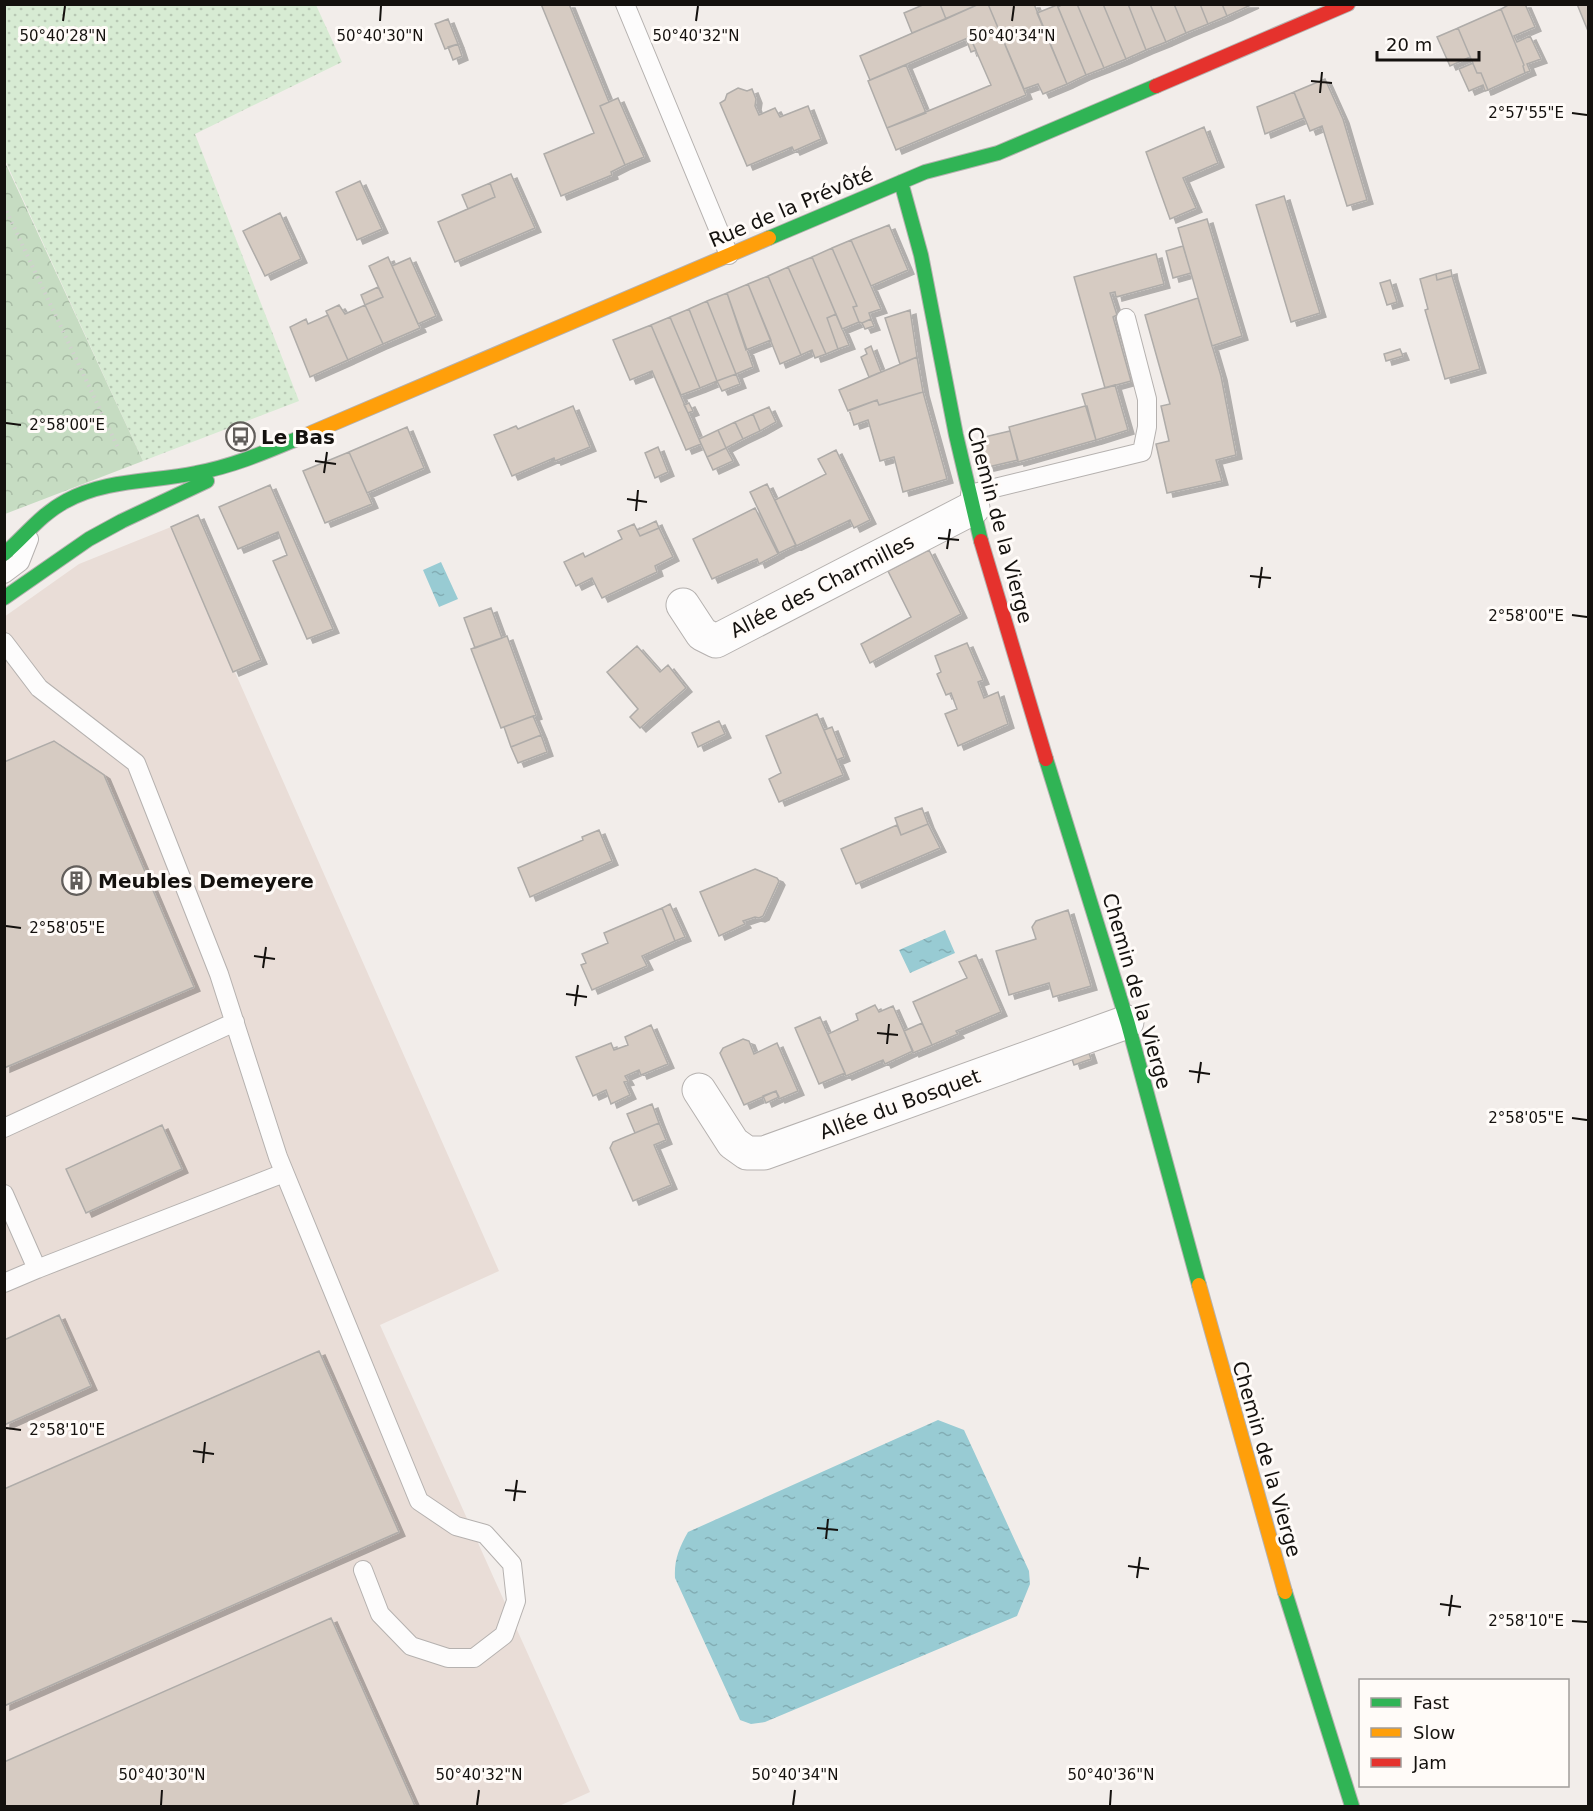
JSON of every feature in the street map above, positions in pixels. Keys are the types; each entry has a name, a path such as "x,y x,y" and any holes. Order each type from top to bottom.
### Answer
{"street":[{"name":"Rue de la Prévôté","path":"4,598 97,535 254,457 901,182 940,167 998,153 1348,4"},
{"name":"Chemin de la Vierge","path":"901,182 917,239 971,501 997,597 1127,1022 1277,1569 1352,1806"},
{"name":"Rue de la Prévôté","path":"4,554 34,523 55,507 91,490 134,481 220,469 254,457"},
{"name":"Allée des Charmilles","path":"683,604 702,634 716,641 971,501"},
{"name":"Allée du Bosquet","path":"699,1090 733,1143 747,1153 764,1153 1127,1022"}],"lane":[{"path":"625,4 729,255"},
{"path":"971,501 1142,452 1147,427 1148,399 1126,318"},
{"path":"4,574 20,562 34,523"},
{"path":"4,642 39,688 136,763 219,974 284,1173 419,1501 456,1526 485,1534 512,1564 516,1601 504,1635 474,1658 448,1658 411,1646 380,1614 363,1570"},
{"path":"4,1128 235,1022"},
{"path":"4,1283 284,1173"},
{"path":"4,1194 37,1269"}],"path":[{"path":"4,206 134,481"}],"shaded area":[{"path":"171,527 499,1271 380,1325 590,1792 559,1806 5,1806 4,617 79,564"}],"green space":[{"path":"4,5 316,5 342,62 195,134 299,401 143,461 5,160"},
{"path":"4,160 143,461 5,514 4,514"}],"water":[{"path":"441,562 458,599 439,607 423,570"},
{"path":"945,930 955,953 910,973 899,950"},
{"path":"938,1420 964,1430 1029,1571 1030,1584 1017,1616 765,1722 751,1724 740,1720 675,1578 678,1554 688,1532"}],"building":[{"path":"541,4 569,4 609,102 600,106 625,165 611,172 612,175 561,196 544,154 594,133"},
{"path":"925,4 940,4 946,19 912,33 904,13"},
{"path":"940,4 979,4 946,19"},
{"path":"979,4 988,4 1026,95 896,150 887,128 991,85 970,37 870,80 860,56"},
{"path":"988,4 1034,4 1067,84 1043,94 1038,84 1024,89"},
{"path":"1063,4 1077,4 1104,68 1086,75 1058,7"},
{"path":"1077,4 1103,4 1126,59 1104,68"},
{"path":"1103,4 1128,4 1146,50 1126,59"},
{"path":"1128,4 1150,4 1166,42 1146,50"},
{"path":"1150,4 1174,4 1186,33 1166,42"},
{"path":"1174,4 1200,4 1208,24 1186,33"},
{"path":"1200,4 1222,4 1227,16 1208,24"},
{"path":"1222,4 1253,4 1227,16"},
{"path":"1510,4 1525,4 1535,27 1514,36 1517,42 1530,36 1541,59 1527,64 1530,71 1525,73 1524,65 1501,9"},
{"path":"1577,4 1588,4 1588,31"},
{"path":"1057,5 1086,75 1067,84 1037,13"},
{"path":"1501,9 1524,65 1525,73 1488,90 1481,73 1477,73 1458,28"},
{"path":"448,19 458,44 445,49 435,24"},
{"path":"1458,28 1472,60 1470,57 1450,66 1437,37"},
{"path":"970,37 976,50 971,52 966,39"},
{"path":"458,44 462,56 453,60 448,47"},
{"path":"1473,63 1477,73 1481,73 1488,90 1485,91 1483,85 1469,91 1459,69"},
{"path":"906,65 926,113 887,128 868,81"},
{"path":"1325,79 1343,119 1367,200 1347,206 1322,126 1310,131 1294,92"},
{"path":"738,88 747,91 752,89 759,115 775,108 780,117 808,106 821,139 794,151 792,147 747,166 720,103 725,100 727,94"},
{"path":"1294,92 1304,118 1265,134 1257,107"},
{"path":"618,98 644,157 625,165 600,106"},
{"path":"1204,127 1218,163 1183,178 1196,208 1170,219 1146,152"},
{"path":"511,174 535,228 455,262 438,222 495,197 490,183"},
{"path":"360,181 382,229 357,240 336,192"},
{"path":"490,183 495,197 468,209 462,195"},
{"path":"1284,196 1320,313 1291,322 1256,205"},
{"path":"280,213 301,259 265,276 243,231"},
{"path":"1207,219 1242,336 1212,346 1178,228"},
{"path":"889,225 908,270 871,286 851,240"},
{"path":"851,240 881,309 869,313 871,319 862,323 859,322 853,307 857,306 832,248"},
{"path":"1183,246 1191,273 1173,278 1166,251"},
{"path":"832,248 857,306 853,307 859,322 842,329 812,257"},
{"path":"1156,254 1164,284 1116,297 1115,292 1110,293 1117,315 1113,317 1131,381 1105,388 1074,277"},
{"path":"388,257 420,328 383,344 365,305 383,297 369,266"},
{"path":"812,257 836,314 827,318 838,349 826,354 788,267"},
{"path":"410,258 436,316 418,324 392,266"},
{"path":"788,267 826,354 815,358 812,350 801,355 768,276"},
{"path":"1451,270 1452,276 1437,280 1436,274"},
{"path":"1436,274 1437,280 1452,276 1480,369 1445,379 1425,310 1428,309 1420,279"},
{"path":"768,276 801,355 780,364 748,284"},
{"path":"1390,280 1397,302 1387,305 1380,283"},
{"path":"748,284 771,340 746,350 727,293"},
{"path":"378,287 383,297 365,305 361,295"},
{"path":"727,293 753,367 736,374 707,301"},
{"path":"1198,298 1221,376 1236,455 1216,460 1222,481 1167,493 1156,444 1169,441 1161,406 1170,404 1145,315"},
{"path":"707,301 736,374 717,381 689,309"},
{"path":"339,305 345,314 365,305 383,344 348,360 326,311"},
{"path":"689,309 717,381 700,388 670,317"},
{"path":"910,310 917,357 900,364 885,318"},
{"path":"836,314 849,345 838,349 827,318"},
{"path":"328,315 348,360 310,377 290,327 306,319 308,324"},
{"path":"670,317 700,388 681,395 651,325"},
{"path":"871,319 874,326 865,329 862,323"},
{"path":"651,325 701,444 686,450 652,371 630,380 613,340"},
{"path":"871,346 881,372 869,377 861,357 867,354 865,349"},
{"path":"1400,349 1403,356 1386,361 1384,354"},
{"path":"917,357 923,392 879,405 877,400 848,411 839,390"},
{"path":"736,374 740,384 722,391 717,381"},
{"path":"1115,385 1128,430 1096,440 1082,394"},
{"path":"923,392 947,479 903,492 894,457 880,461 868,420 854,425 849,410 877,400 879,405"},
{"path":"689,403 693,411 688,413 684,405"},
{"path":"573,406 590,447 555,461 554,458 512,476 494,435 516,426 518,429"},
{"path":"1087,406 1096,440 1018,462 1009,427"},
{"path":"769,407 776,422 760,431 753,414"},
{"path":"753,414 760,431 743,439 735,422"},
{"path":"735,422 743,439 726,448 718,430"},
{"path":"407,427 424,468 367,493 349,452"},
{"path":"718,430 726,448 707,457 699,439"},
{"path":"1010,431 1018,460 988,467 980,438"},
{"path":"658,447 668,472 655,478 645,453"},
{"path":"726,448 733,461 713,470 707,457"},
{"path":"836,450 870,520 854,528 850,520 796,546 775,500 826,474 818,459"},
{"path":"349,452 372,504 325,523 303,471"},
{"path":"767,484 796,545 779,553 750,492"},
{"path":"270,485 333,629 307,639 273,561 287,555 278,532 238,549 219,507"},
{"path":"755,508 778,554 759,564 757,559 712,579 693,539"},
{"path":"198,515 261,660 233,672 171,527"},
{"path":"656,521 659,528 640,536 637,530"},
{"path":"634,524 640,536 659,528 673,557 655,566 657,572 602,598 592,578 576,586 564,562 583,553 585,557 622,539 618,531"},
{"path":"929,550 961,614 870,663 861,644 911,617 888,571"},
{"path":"491,608 502,638 475,648 464,618"},
{"path":"507,636 536,715 501,728 471,649"},
{"path":"967,643 983,680 978,682 984,698 998,692 1008,724 958,746 945,714 957,709 951,693 946,695 937,674 941,672 935,656"},
{"path":"637,646 660,672 668,665 686,688 640,728 630,717 638,709 607,672"},
{"path":"817,714 843,775 779,802 769,779 781,773 766,736"},
{"path":"533,716 541,735 511,747 504,727"},
{"path":"719,721 725,734 698,747 692,733"},
{"path":"832,727 844,757 837,760 824,730"},
{"path":"541,735 547,752 518,763 511,747"},
{"name":"Meubles Demeyere","path":"54,741 104,775 194,987 4,1068 4,762"},
{"path":"922,808 928,824 901,835 895,818"},
{"path":"928,824 940,848 856,884 841,849 897,825 901,835"},
{"path":"599,830 612,861 530,897 518,868 583,840 582,837"},
{"path":"755,869 779,881 763,916 743,921 745,924 719,936 700,892"},
{"path":"670,904 685,937 675,941 662,908"},
{"path":"662,908 675,941 642,956 647,966 592,990 581,965 586,963 582,954 608,943 604,933"},
{"path":"1068,910 1091,986 1053,997 1049,983 1009,995 996,951 1036,939 1032,927 1036,921"},
{"path":"976,955 1001,1012 956,1031 958,1034 932,1045 913,1002 967,978 959,962"},
{"path":"875,1005 879,1012 893,1006 913,1051 885,1064 883,1060 846,1076 828,1034 858,1020 856,1014"},
{"path":"820,1017 845,1073 819,1084 795,1028"},
{"path":"922,1023 932,1045 913,1053 904,1031"},
{"path":"651,1025 668,1064 641,1075 639,1070 625,1076 628,1081 624,1082 630,1095 611,1104 606,1090 593,1096 576,1057 611,1043 614,1050 628,1045 625,1037"},
{"path":"743,1039 749,1041 754,1054 777,1043 798,1091 779,1099 776,1091 744,1105 720,1053 723,1048"},
{"path":"1088,1050 1091,1059 1074,1065 1071,1056"},
{"path":"776,1091 779,1097 766,1103 763,1096"},
{"path":"652,1104 659,1123 635,1133 627,1114"},
{"path":"659,1123 666,1140 654,1145 671,1185 633,1201 610,1148 613,1142"},
{"path":"162,1125 182,1169 86,1213 66,1169"},
{"path":"59,1315 91,1386 4,1425 4,1340"},
{"path":"319,1351 399,1532 4,1706 4,1489"},
{"path":"331,1618 415,1806 4,1806 4,1762"}],"traffic: fast":[{"path":"769,238 925,172 998,153 1156,86"},
{"path":"901,182 921,255 956,435 981,541"},
{"path":"4,554 49,512 81,494 113,485 210,470 304,436"},
{"path":"4,598 89,539 207,481"},
{"path":"1046,759 1128,1024 1199,1285"},
{"path":"1285,1592 1352,1806"}],"traffic: slow":[{"path":"304,436 769,238"},
{"path":"1199,1285 1285,1592"}],"traffic: jam":[{"path":"1156,86 1348,4"},
{"path":"981,541 1046,759"}],"place":[{"name":"Le Bas","path":"240,437"},
{"name":"Meubles Demeyere","path":"77,881"}]}
